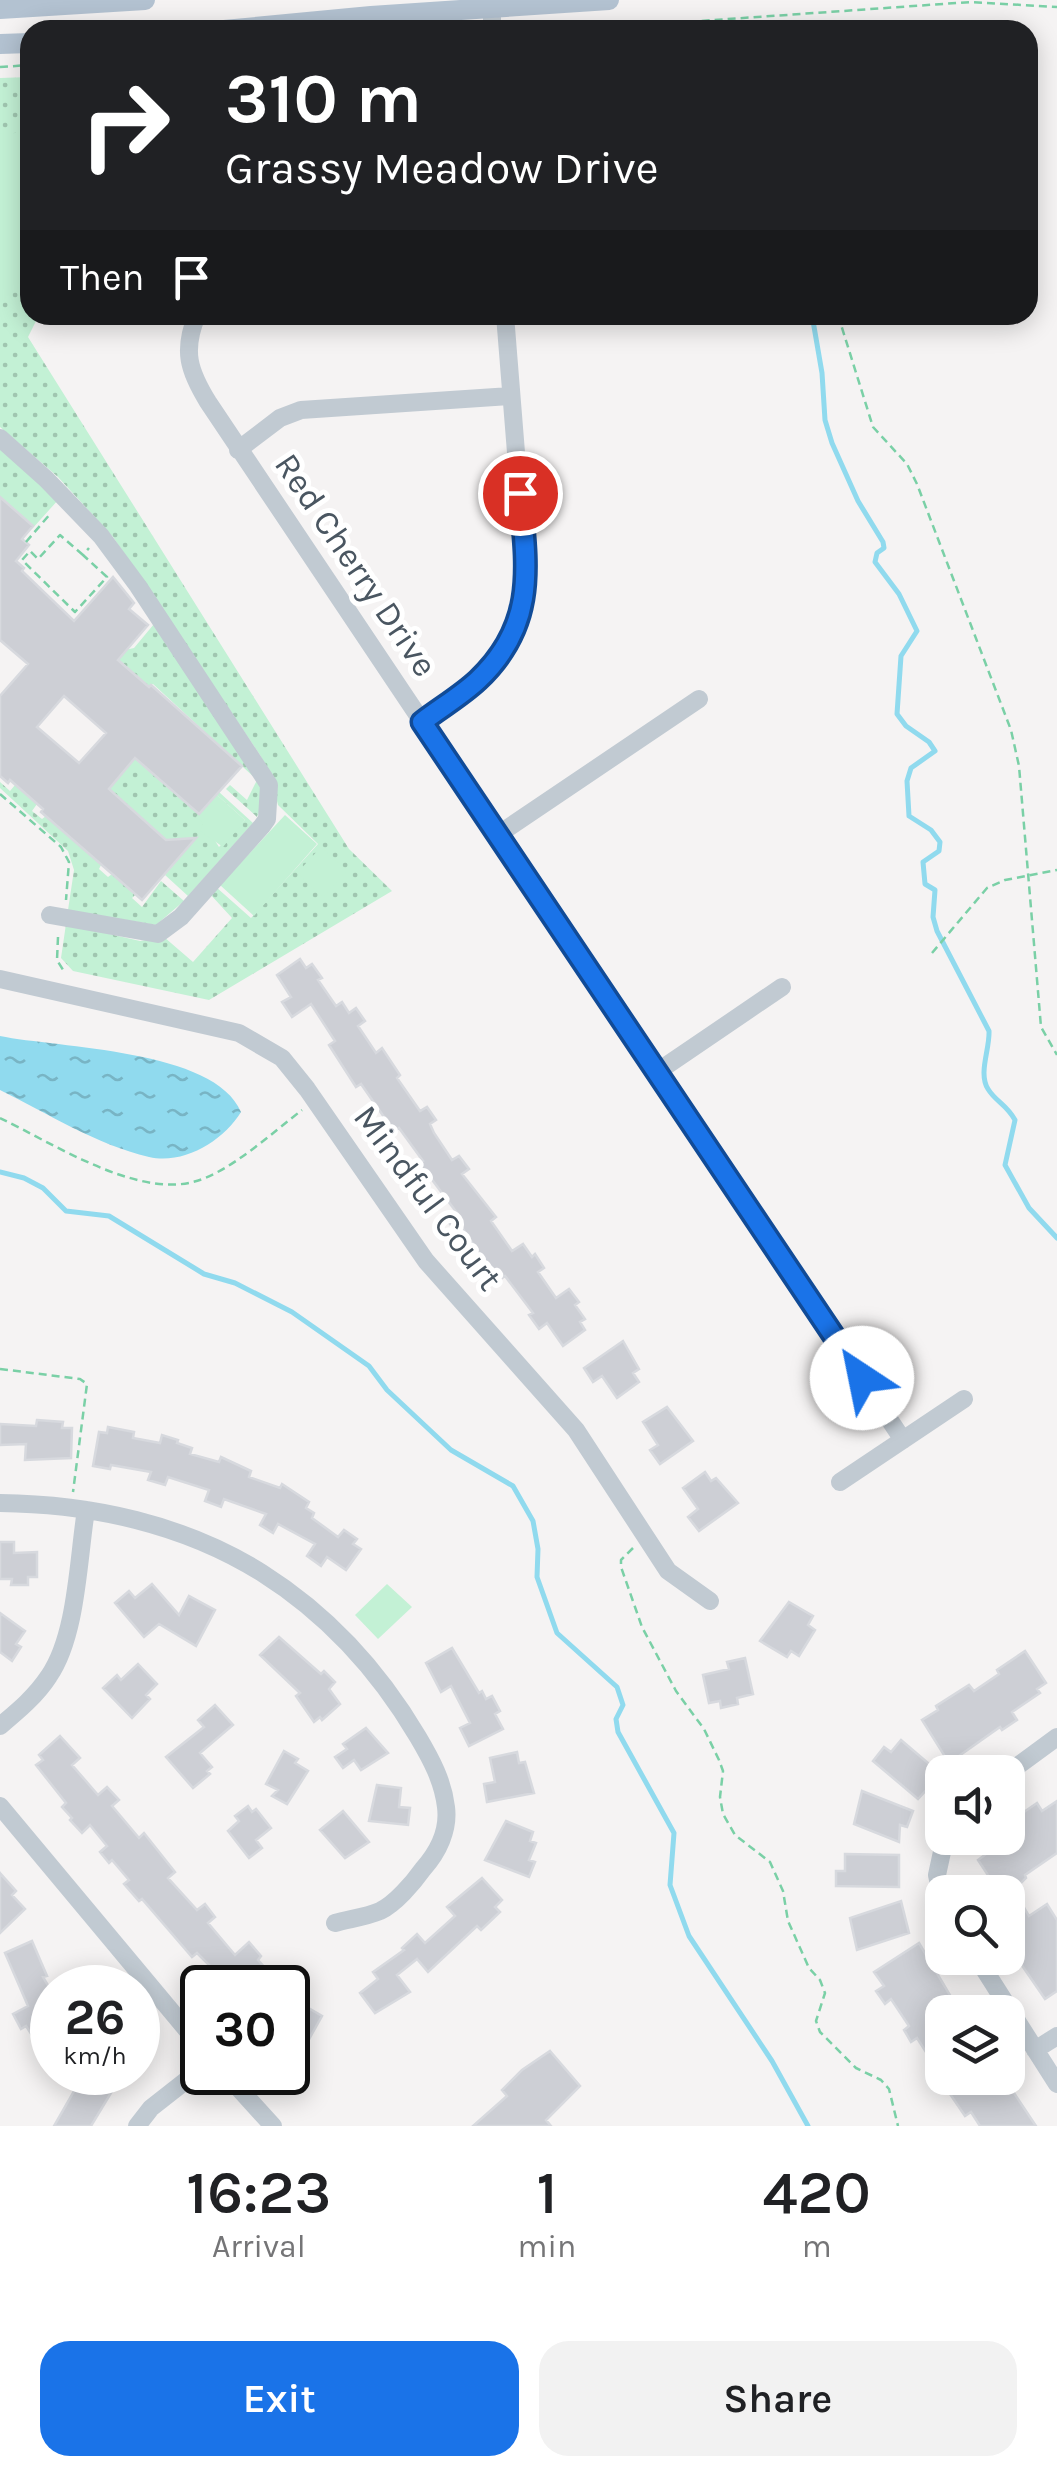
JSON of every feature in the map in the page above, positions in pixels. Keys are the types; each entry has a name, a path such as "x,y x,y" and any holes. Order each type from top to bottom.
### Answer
{"main road":[{"path":"0,9 145,0"},
{"path":"329,20 496,4 609,0"}],"street":[{"name":"Red Cherry Drive","path":"193,325 190,373 238,450 903,1440"},
{"path":"422,722 478,680 518,626 527,590 506,325"},
{"path":"238,450 280,418 300,410 511,396"},
{"path":"0,438 101,536 269,784 266,819 244,849 181,917 158,934 56,917"},
{"path":"496,836 700,699"},
{"name":"Mindful Court","path":"0,979 240,1032 282,1058 426,1261 576,1430 668,1572 710,1600"},
{"path":"657,1072 782,987"},
{"path":"840,1482 964,1399"},
{"path":"0,1503 79,1509 156,1525 210,1545 262,1573 309,1607 352,1647 394,1696 440,1780 447,1810 444,1834 433,1858 417,1878 382,1911 335,1923"},
{"path":"0,1726 30,1700 60,1658 67,1633 79,1509"},
{"path":"1025,1761 1057,1738"},
{"path":"0,1806 180,2022"},
{"path":"988,1975 1057,2084"},
{"path":"1036,2050 1057,2036"},
{"path":"137,2126 151,2108 180,2085"},
{"path":"245,2095 273,2126"}],"path":[{"path":"714,20 971,2 1057,7"},
{"path":"841,325 873,427 907,464 918,484 949,575 1001,698 1019,766 1042,1027 1057,1055"},
{"path":"26,542 65,497"},
{"path":"60,535 83,555 107,577 75,612 22,560 30,551 38,558 60,535"},
{"path":"83,555 101,536"},
{"path":"0,794 61,848 70,862 70,876 56,917 58,960 66,973"},
{"path":"932,953 987,888 1028,874 1057,870"},
{"path":"0,1118 112,1170 140,1180 176,1183 193,1182 210,1174 315,1100"},
{"path":"0,1368 80,1379 87,1384 79,1509"},
{"path":"646,1538 621,1560 620,1567 642,1626 676,1691 704,1729 723,1770 720,1797 724,1814 735,1834 770,1862 783,1891 788,1922 825,1993 816,2021 820,2032 856,2068 880,2080 888,2089 898,2126"}],"green space":[{"path":"20,77 20,325 34,325 28,337 349,849 392,891 209,1000 73,971 61,958 66,924 140,941 164,937 193,962 232,918 210,894 216,887 251,918 318,844 278,805 270,773 260,755 113,537 58,477 0,427 0,78"},
{"path":"20,133 20,286 0,303 0,134"},
{"path":"0,447 59,499 32,529 33,525 0,496"},
{"path":"154,624 262,785 257,817 226,789 230,785 247,800 257,780 153,684 149,686 111,653 134,648"},
{"path":"135,759 198,814 219,847 245,820 217,795 219,792 253,823 188,896 165,875 183,854 109,789"},
{"path":"0,782 10,791 15,785 37,804 32,811 42,819 46,816 101,865 99,869 108,877 112,874 135,895 132,898 142,907 161,881 184,901 156,925 68,910 74,870 68,851 0,788"},
{"path":"217,795 245,820 223,847 200,831 203,823 196,817"},
{"path":"285,815 317,844 254,916 220,885"},
{"path":"321,847 347,871 323,897 297,873"},
{"path":"387,1584 412,1607 378,1639 355,1615"}],"water":[{"path":"0,1036 169,1063 201,1075 226,1091 241,1112 213,1141 189,1154 162,1159 130,1152 91,1137 0,1090"}],"building":[{"path":"0,497 33,526 22,539 29,545 16,561 24,568 22,571 74,621 113,577 134,603 129,609 148,625 118,660 242,766 199,814 135,758 109,789 166,840 196,838 142,900 10,780 8,783 0,776 0,696 28,664 0,640","holes":["64,696 106,733 79,763 37,727"]},
{"path":"300,959 306,968 312,964 336,1006 342,1002 349,1013 356,1008 365,1021 358,1026 376,1053 382,1048 420,1111 427,1107 436,1120 430,1124 452,1160 459,1156 469,1169 462,1174 496,1217 491,1221 512,1251 523,1244 544,1268 538,1272 556,1298 569,1289 579,1302 575,1305 585,1319 580,1322 585,1330 563,1346 547,1323 539,1329 529,1315 533,1313 505,1276 498,1281 463,1229 457,1233 447,1220 457,1213 430,1177 422,1183 412,1168 423,1161 399,1128 390,1134 380,1120 384,1117 361,1084 356,1087 329,1045 335,1041 311,1004 292,1017 282,1002 291,997 277,975"},
{"path":"623,1341 639,1369 633,1373 639,1382 617,1398 602,1376 593,1382 584,1368"},
{"path":"667,1407 693,1441 660,1464 650,1450 658,1445 643,1422"},
{"path":"37,1420 63,1422 62,1428 72,1428 71,1458 25,1460 26,1444 0,1445 0,1424 36,1426"},
{"path":"108,1427 134,1432 133,1438 160,1443 162,1435 178,1440 177,1443 192,1448 190,1454 219,1462 221,1457 251,1471 249,1477 280,1488 282,1484 309,1502 306,1508 314,1513 312,1518 338,1537 344,1530 357,1539 353,1544 361,1549 346,1570 327,1557 321,1566 307,1556 315,1544 278,1524 273,1533 260,1525 266,1514 224,1499 221,1507 205,1501 209,1490 168,1477 165,1485 148,1480 151,1472 93,1466 99,1432 107,1433"},
{"path":"705,1472 711,1481 716,1478 738,1503 699,1531 688,1517 698,1509 683,1488"},
{"path":"0,1542 14,1542 14,1553 37,1552 37,1577 28,1577 28,1585 11,1585 12,1579 0,1579"},
{"path":"152,1584 179,1615 189,1596 215,1610 196,1646 159,1624 144,1637 115,1603 129,1591 135,1598"},
{"path":"789,1602 813,1616 808,1625 815,1630 799,1656 791,1651 787,1657 760,1641"},
{"path":"0,1613 25,1631 16,1644 21,1647 12,1661 0,1652"},
{"path":"279,1637 335,1682 329,1689 340,1704 322,1720 320,1717 314,1722 296,1696 300,1693 260,1655"},
{"path":"452,1648 479,1693 482,1691 486,1699 492,1696 500,1711 495,1714 503,1729 469,1746 460,1728 470,1723 451,1686 441,1692 426,1663"},
{"path":"1025,1651 1046,1683 1037,1689 1040,1693 1012,1712 1017,1720 960,1755 944,1755 922,1720 969,1685 974,1691 999,1674 997,1670"},
{"path":"745,1658 753,1694 737,1698 738,1704 721,1708 720,1701 709,1703 703,1675 729,1669 727,1662"},
{"path":"138,1664 157,1684 146,1695 150,1699 132,1718 103,1688 117,1675 121,1680"},
{"path":"215,1705 233,1725 200,1753 212,1767 207,1771 210,1774 193,1788 166,1757 204,1727 198,1720"},
{"path":"366,1728 388,1753 361,1770 354,1760 343,1768 335,1757 347,1749 343,1744"},
{"path":"60,1736 80,1758 72,1765 98,1795 107,1787 119,1800 112,1806 139,1838 144,1833 175,1872 168,1878 197,1910 205,1904 215,1917 208,1923 235,1955 249,1942 261,1956 258,1960 262,1965 209,1965 197,1953 192,1957 124,1884 129,1880 100,1852 107,1846 90,1825 82,1833 70,1820 62,1807 66,1803 36,1765 43,1760 39,1755"},
{"path":"901,1740 925,1760 925,1791 918,1799 873,1761 884,1747 891,1752"},
{"path":"284,1751 308,1771 287,1804 272,1796 278,1790 266,1784"},
{"path":"517,1752 519,1763 525,1762 534,1793 487,1802 484,1784 495,1782 490,1758"},
{"path":"377,1785 401,1788 399,1807 410,1808 408,1825 369,1821"},
{"path":"862,1791 913,1811 907,1827 900,1825 899,1842 854,1824"},
{"path":"1057,1801 1057,1853 1025,1875 988,1875 978,1860 985,1855 1025,1855 1025,1811 1037,1803 1042,1811"},
{"path":"248,1806 252,1812 256,1809 271,1828 256,1840 262,1848 249,1858 228,1831 239,1821 235,1816"},
{"path":"343,1811 369,1842 345,1858 320,1830"},
{"path":"506,1821 533,1832 530,1841 536,1843 529,1860 535,1862 529,1877 485,1860"},
{"path":"845,1854 899,1855 899,1887 836,1886 836,1871 845,1871"},
{"path":"0,1873 25,1909 0,1933"},
{"path":"482,1878 502,1900 495,1907 500,1912 481,1930 477,1926 428,1972 417,1959 397,1975 410,1992 375,2013 360,1993 378,1979 373,1972 404,1950 417,1934 425,1943 455,1916 447,1907"},
{"path":"901,1901 909,1933 857,1950 850,1918"},
{"path":"1047,1904 1057,1920 1057,1991 1045,1999 1025,1970 1025,1909 1029,1916"},
{"path":"32,1941 42,1965 30,1965 30,2032 26,2026 21,2029 13,2014 28,2006 5,1953"},
{"path":"919,1943 925,1953 925,1975 938,1975 950,1995 925,1995 925,2050 917,2038 911,2042 904,2030 909,2026 891,1999 885,2004 876,1991 884,1986 874,1972"},
{"path":"310,2009 322,2016 310,2037"},
{"path":"550,2051 580,2086 546,2120 551,2126 473,2126 507,2096 502,2090 522,2070"},
{"path":"72,2095 110,2095 91,2126 54,2126"},
{"path":"951,2095 1015,2095 1036,2126 980,2126 971,2112 965,2116"}],"waterway":[{"path":"814,325 825,420 832,443 858,501 883,542 884,548 877,553 875,562 899,594 917,631 901,656 897,714 935,751 911,768 907,781 909,816 931,830 940,842 939,851 923,862 925,884 935,890 933,917 989,1031 985,1083 1015,1120 1005,1165 1029,1208 1057,1238"},
{"path":"0,1172 43,1188 66,1211 109,1216 204,1274 235,1283 292,1312 369,1366 387,1390 451,1450 513,1486 533,1521 537,1577 557,1633 617,1687 623,1705 616,1719 618,1732 674,1833 670,1885 689,1936 772,2061 808,2126"}],"route":[{"path":"520,493 527,590 518,626 478,680 422,722 862,1378"}]}
